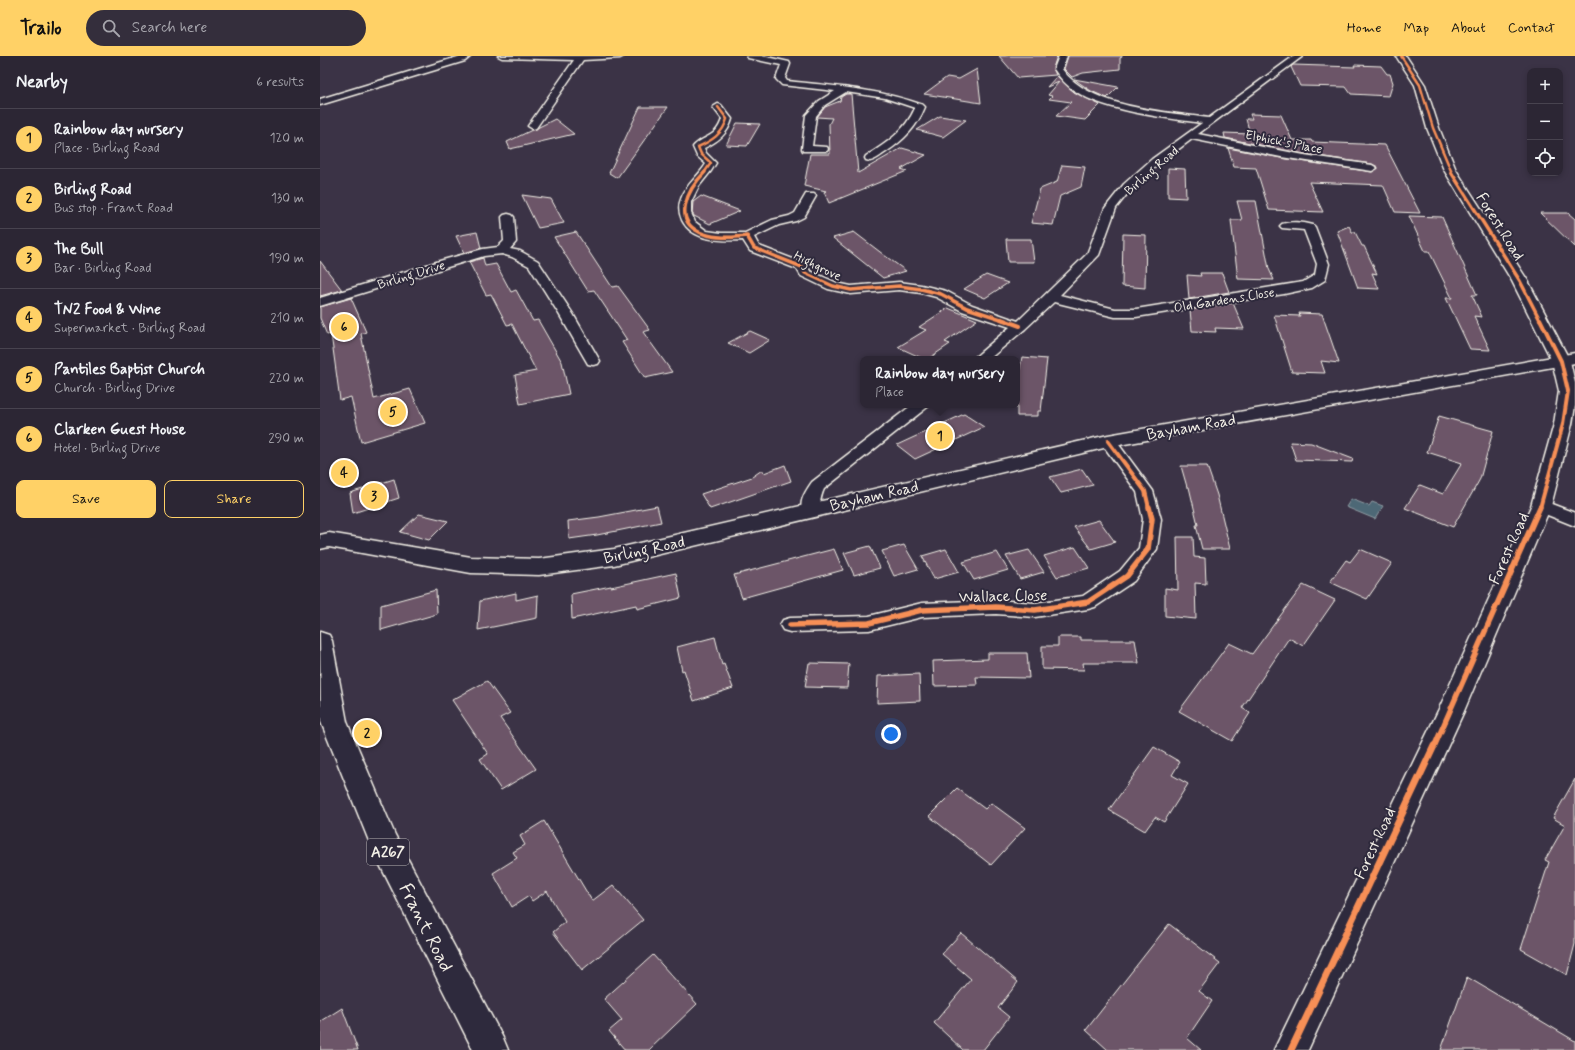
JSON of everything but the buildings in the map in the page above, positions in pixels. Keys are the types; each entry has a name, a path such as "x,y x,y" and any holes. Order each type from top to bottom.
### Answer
{"street":[{"path":"320,102 462,59 467,56"},
{"path":"502,56 580,58 620,56"},
{"path":"752,56 786,64 780,79 785,83 881,94 920,107 932,106"},
{"path":"1063,56 1058,68 1067,82 1085,93 1131,108 1212,120"},
{"name":"Birling Road","path":"984,356 1020,326 1093,255 1111,208 1128,186 1156,161 1299,56"},
{"name":"Forest Road","path":"1290,1050 1450,711 1541,506 1563,424 1568,391 1568,359 1450,170 1432,128 1420,85 1401,56"},
{"path":"533,126 580,58"},
{"path":"823,148 807,149 811,115 822,103 844,89"},
{"path":"718,107 727,119 725,128 710,142 698,148 701,154 711,163 709,170 700,177 687,196 684,209 688,223 702,234 721,238 747,236 776,222 792,220 800,215 810,196"},
{"path":"870,158 898,140 916,119 920,107"},
{"name":"Elphick's Place","path":"1192,136 1262,152 1327,163 1372,168"},
{"path":"502,250 510,242 508,216"},
{"name":"Old Gardens Close","path":"1051,297 1114,313 1136,313 1284,290 1307,284 1321,277 1323,264 1309,227 1286,226"},
{"name":"Highgrove","path":"747,236 754,248 802,267 805,273 833,286 851,290 899,286 921,288 941,294 967,308 1020,326"},
{"name":"Birling Drive","path":"320,302 447,263 483,253 502,250 516,254 534,264 566,314 593,361"},
{"name":"Bayham Road","path":"810,510 1108,441 1568,359"},
{"path":"810,510 812,498 818,486 918,408"},
{"name":"Wallace Close","path":"790,625 869,623 922,610 996,607 1035,610 1088,602 1127,576 1140,560 1148,549 1152,520 1145,491 1108,441"},
{"name":"Forest Road","path":"1541,506 1575,520"},
{"name":"Birling Road","path":"320,542 329,540 472,565 539,567 614,557 810,510"},
{"name":"Frant Road","path":"320,641 334,722 383,842 491,1050"}],"water":[{"path":"1351,499 1369,506 1372,502 1383,506 1375,519 1346,507"}],"cycle path":[{"path":"1291,1050 1451,711 1541,506 1563,424 1568,391 1561,361 1520,281 1450,170 1433,128 1420,85 1401,56"},
{"path":"718,107 727,119 720,133 698,147 701,154 711,163 708,169 693,186 685,202 686,216 690,224 696,230 703,234 712,236 747,236 754,248 802,267 805,273 833,286 851,290 899,286 921,289 941,294 967,308 1020,326"},
{"path":"790,625 869,623 922,610 996,607 1035,610 1088,602 1127,576 1148,549 1152,519 1145,491 1108,441"}],"place":[{"name":"Clarken Guest House","path":"344,327"},
{"name":"Pantiles Baptist Church","path":"393,412"},
{"name":"Rainbow day nursery","path":"940,436"},
{"name":"TN2 Food & Wine","path":"344,473"},
{"name":"The Bull","path":"374,496"},
{"name":"Birling Road","path":"367,733"}]}
